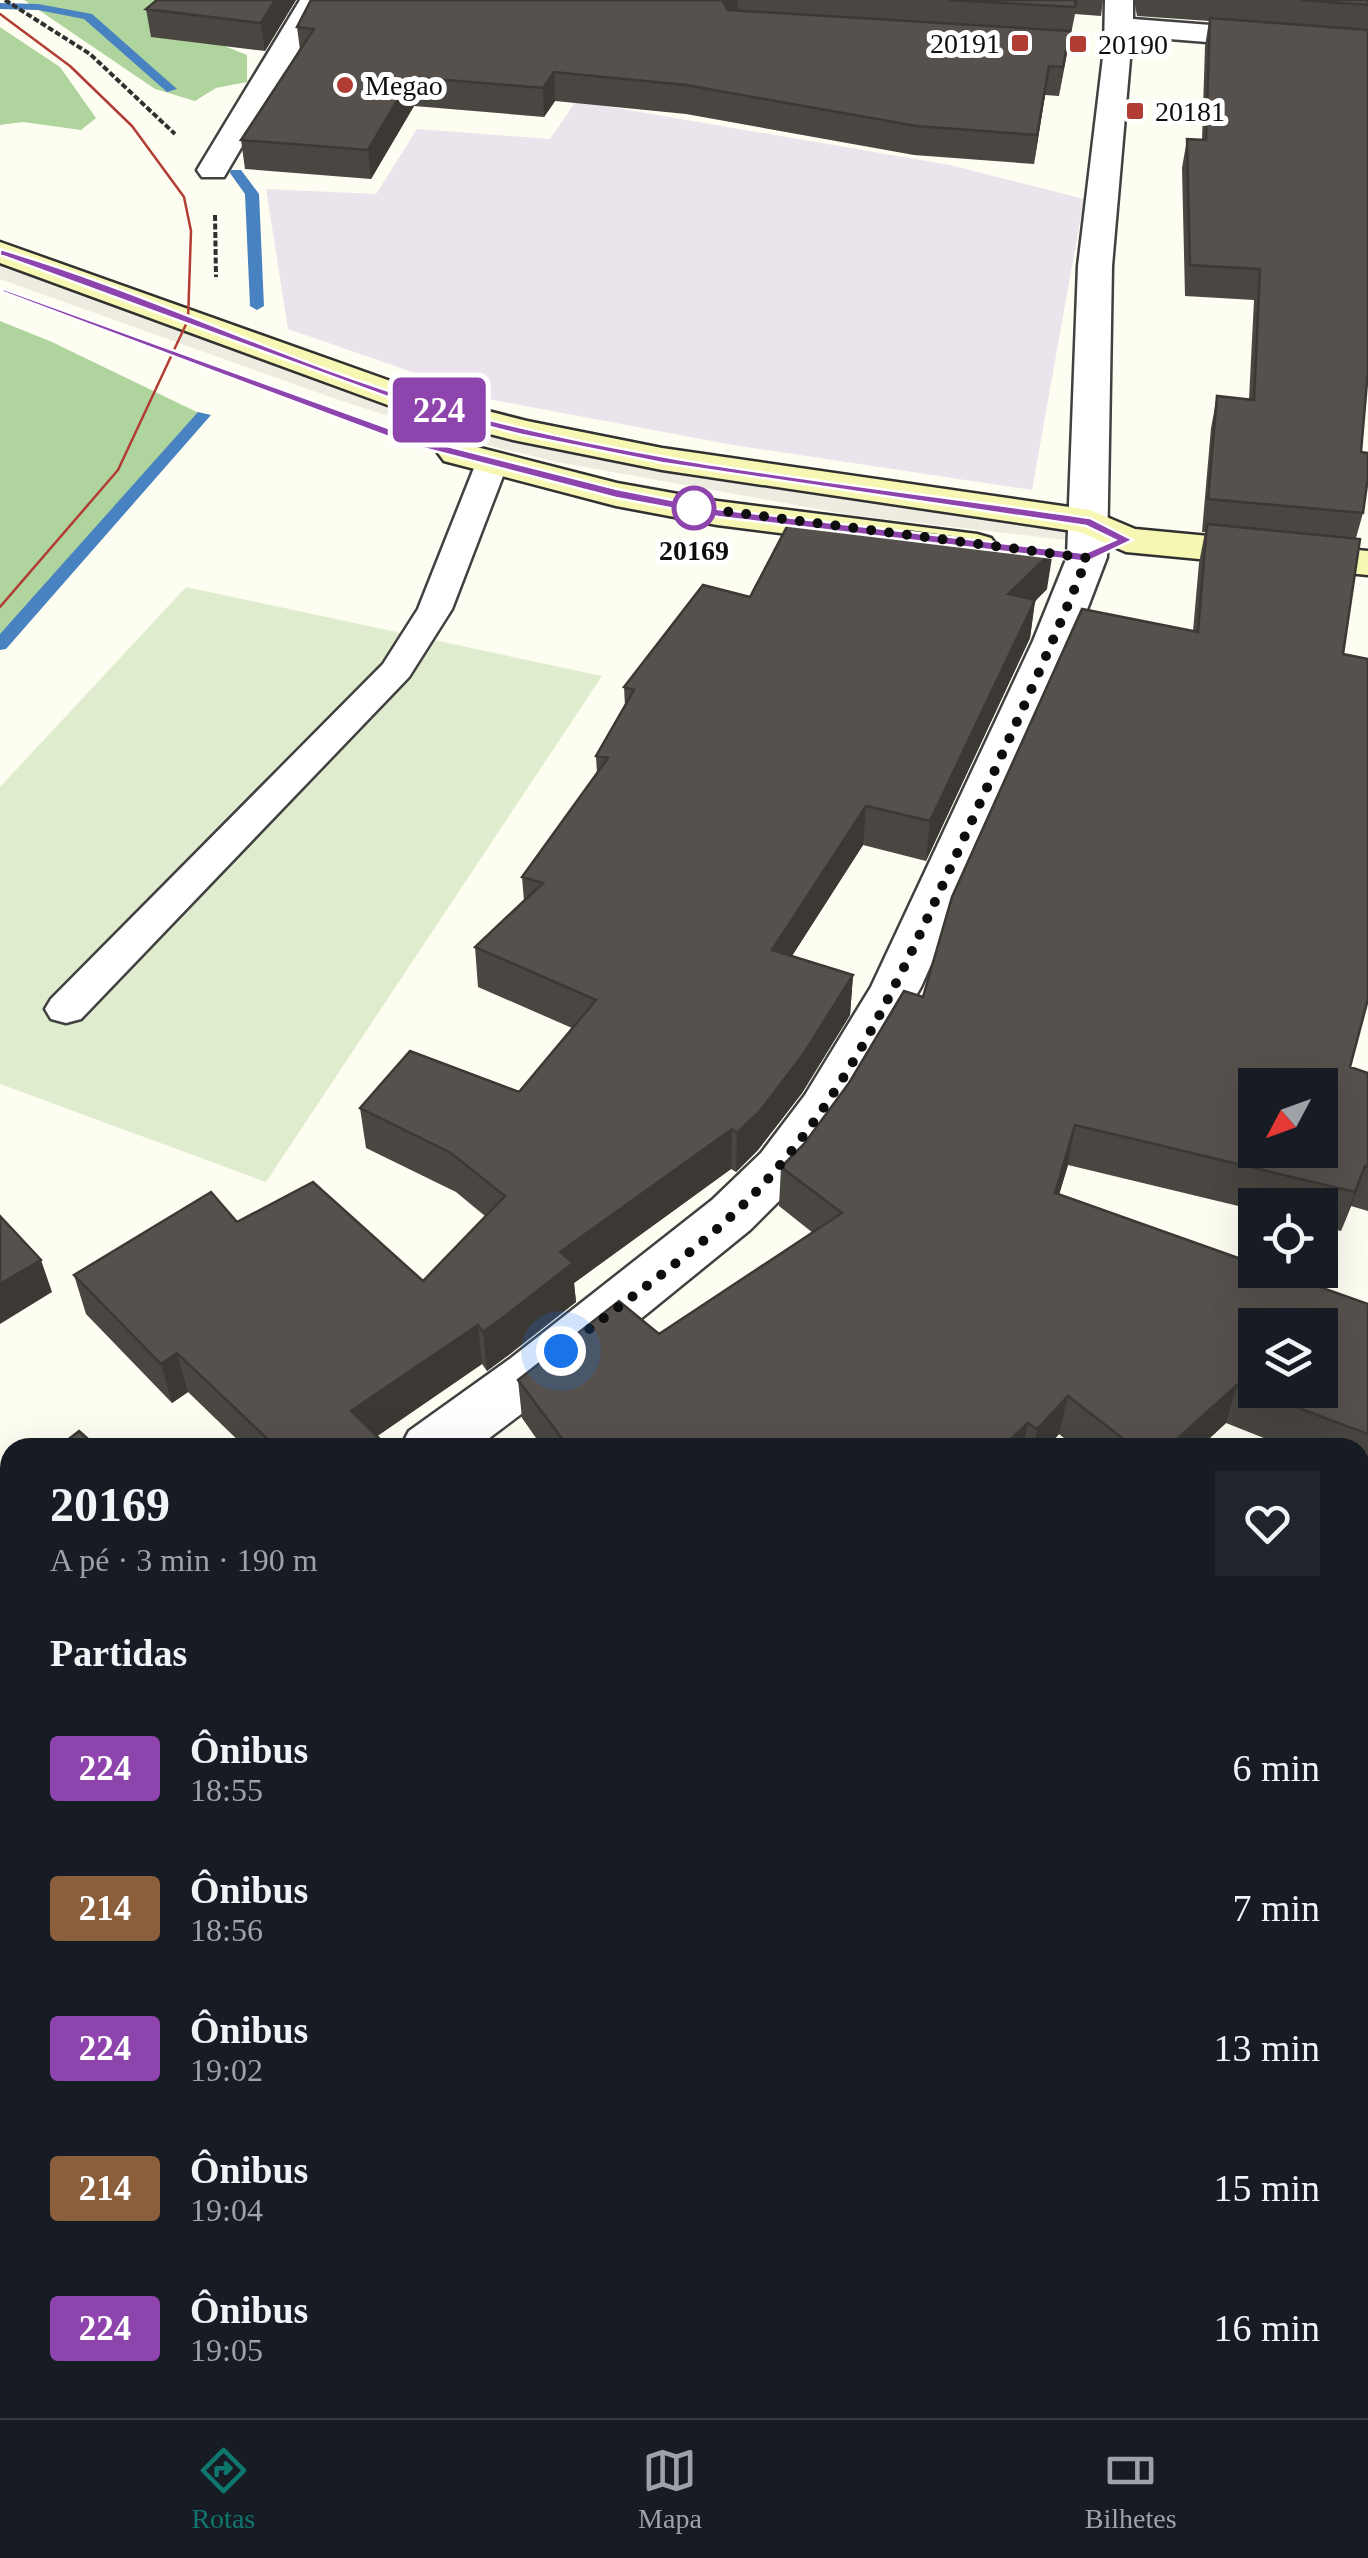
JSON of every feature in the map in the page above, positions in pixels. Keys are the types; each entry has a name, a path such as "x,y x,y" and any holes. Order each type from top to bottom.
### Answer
{"main road":[{"path":"0,252 428,407 526,432 1088,543 1368,563"},
{"path":"428,445 616,494 718,513 1008,550"}],"street":[{"path":"213,170 314,0"},
{"path":"444,1438 532,1374 731,1216 780,1166 824,1108 896,987 1054,640 1088,543 1095,266 1114,31 1368,46"}],"lane":[{"path":"66,1009 396,670 436,609 492,463"}],"path":[{"path":"5,0 90,54 213,170 218,269 208,328"}],"shaded area":[{"path":"576,101 950,165 1084,199 1032,490 733,445 493,400 288,329 266,189 376,194 417,129 550,139"},
{"path":"0,261 371,395 1077,529 1075,541 851,515 557,462 447,435 0,279"}],"green space":[{"path":"24,0 286,0 152,36 222,45 247,55 247,82 216,88 195,101 155,89"},
{"path":"0,27 60,67 96,118 81,130 23,122 0,125"},
{"path":"0,321 203,415 0,645"},
{"path":"186,587 602,676 266,1182 0,1084 0,787"}],"building":[{"path":"157,0 275,0 261,23 146,9"},
{"path":"311,0 722,0 728,10 1070,31 1063,67 1049,66 1037,135 916,126 686,85 554,72 543,88 411,77 368,150 241,140 314,29 297,27"},
{"path":"949,0 1076,0 1075,7"},
{"path":"1301,0 1368,0 1368,5"},
{"path":"1210,18 1368,30 1368,370 1361,452 1368,453 1368,477 1363,513 1208,499 1217,396 1254,400 1260,269 1190,265 1187,139 1206,140"},
{"path":"790,521 903,540 908,531 1053,551 1008,594 1035,600 930,821 866,806 772,950 853,975 804,1053 760,1111 737,1133 732,1129 560,1252 573,1263 483,1332 478,1325 351,1411 379,1438 266,1438 177,1353 161,1364 74,1275 211,1192 237,1222 313,1182 423,1281 505,1196 451,1153 360,1108 410,1051 519,1092 596,1000 475,947 543,883 522,877 608,758 596,756 634,690 624,687 703,585 750,597"},
{"path":"1207,524 1360,539 1343,654 1368,659 1368,999 1350,1067 1368,1073 1368,1167 1365,1166 1355,1192 1255,1168 1338,1168 1338,1068 1238,1068 1238,1164 1075,1125 1055,1193 1238,1258 1238,1288 1323,1288 1368,1304 1368,1434 1298,1408 1338,1408 1338,1308 1238,1308 1238,1385 1178,1438 1122,1438 1068,1396 1037,1429 1028,1423 1012,1438 562,1438 518,1380 619,1301 659,1334 842,1213 781,1167 804,1144 849,1083 904,991 923,997 952,897 1082,609 1198,632"},
{"path":"0,1216 41,1260 0,1284"}],"waterway":[{"path":"0,6 38,7 88,16 171,89"},
{"path":"236,173 252,194 257,306"},
{"path":"0,645 203,415"}],"tram line":[{"path":"0,14 70,66 132,126 184,197 191,231 188,320 118,470 0,607"}],"bus line":[{"name":"224","path":"0,252 428,407 526,432 662,459 1090,522 1126,540 1087,558 718,513 616,494 412,441 0,291"}],"place":[{"name":"20191","path":"1020,43"},
{"name":"20190","path":"1078,44"},
{"name":"Megao","path":"345,85"},
{"name":"20181","path":"1135,111"},
{"name":"20169","path":"694,508"}],"route":[{"path":"561,1351 731,1216 780,1166 824,1108 896,987 1054,640 1087,558 684,506 694,508"}]}
